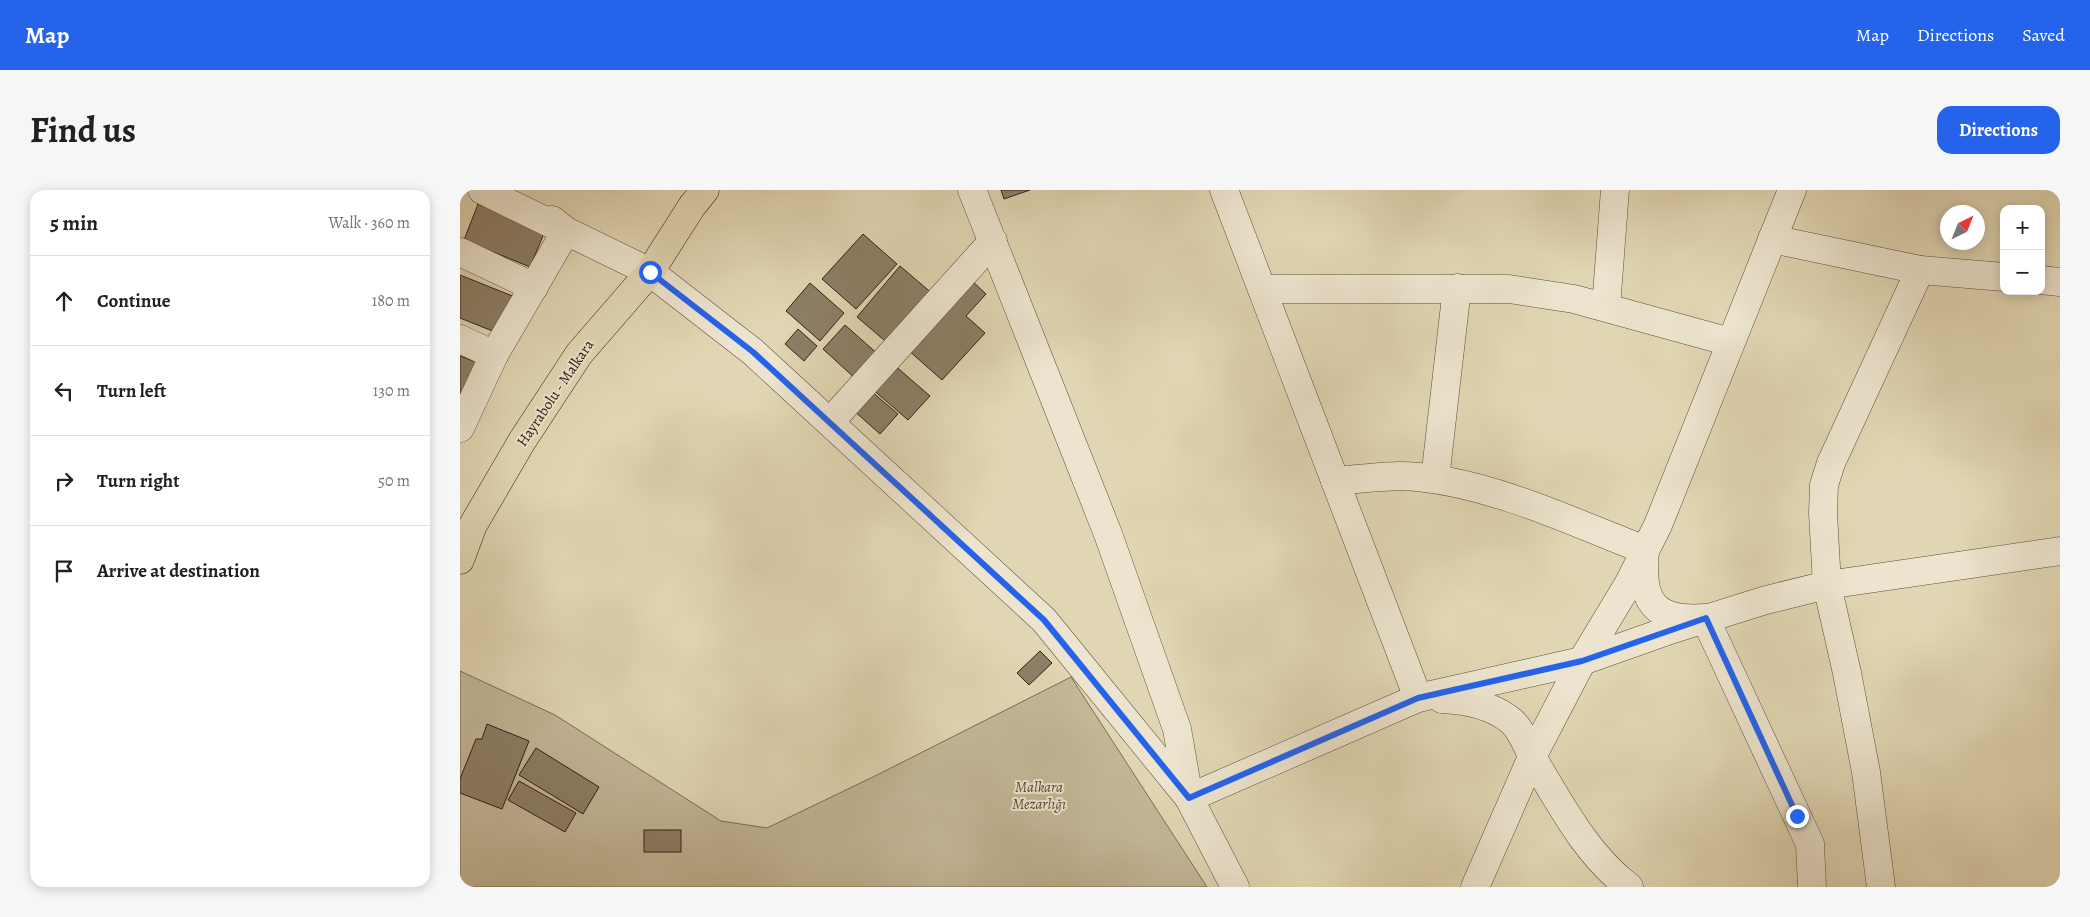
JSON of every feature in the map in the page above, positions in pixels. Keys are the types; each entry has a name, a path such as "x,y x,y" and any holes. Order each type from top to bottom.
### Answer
{"main road":[{"name":"Hayrabolu - Malkara","path":"460,560 466,519 522,441 579,354 650,272 692,206 705,190"}],"street":[{"path":"482,190 650,272 753,352 1044,620 1189,798 1235,887"},
{"path":"516,190 566,231"},
{"path":"972,190 1108,534 1174,720 1189,798"},
{"path":"1224,190 1418,698"},
{"path":"1606,307 1616,190"},
{"path":"1475,887 1532,757 1582,661 1629,582 1658,525 1792,190"},
{"path":"460,428 494,354 566,231"},
{"path":"1772,239 1920,270 2000,277"},
{"path":"830,422 993,241"},
{"path":"460,252 534,287"},
{"path":"1881,887 1864,763 1847,673 1827,585 1823,513 1824,486 1831,463 1920,270"},
{"path":"2045,280 2060,282"},
{"path":"1435,479 1457,288"},
{"path":"1262,289 1509,289 1574,299 1730,342"},
{"path":"460,339 494,354"},
{"path":"1335,481 1394,476 1435,479 1466,484 1645,550"},
{"path":"1645,550 1643,574 1646,591 1655,605 1669,616 1686,620 1706,618"},
{"path":"1189,798 1418,698 1582,661 1706,618 1766,600 1827,585 2060,551"},
{"path":"1706,618 1810,844 1812,887"},
{"path":"1418,698 1457,700 1472,703 1499,712 1518,727 1532,757 1582,838 1598,859 1615,877 1628,887"}],"green space":[{"name":"Malkara Mezarlığı","path":"460,671 555,715 721,821 767,828 1071,677 1207,887 460,887"}],"building":[{"path":"1001,190 1030,190 1004,199"},
{"path":"478,204 545,231 530,267 464,240"},
{"path":"863,234 897,264 856,309 822,279"},
{"path":"900,266 934,295 891,346 857,317"},
{"path":"460,275 515,297 500,334 460,318"},
{"path":"970,279 986,294 966,316 985,333 942,380 907,349"},
{"path":"810,283 844,313 820,341 786,311"},
{"path":"845,325 880,356 858,381 823,349"},
{"path":"798,329 817,346 804,361 785,344"},
{"path":"460,356 481,364 460,398"},
{"path":"893,364 930,396 908,420 871,388"},
{"path":"871,391 898,414 880,434 853,410"},
{"path":"1040,651 1052,663 1029,685 1017,673"},
{"path":"487,724 529,741 502,809 460,793 460,779 476,739 482,739"},
{"path":"536,748 599,787 583,814 519,775"},
{"path":"519,781 576,813 565,832 508,800"},
{"path":"644,830 681,830 681,852 644,852"}],"route":[{"path":"650,272 753,352 1044,620 1189,798 1418,698 1582,661 1706,618 1797,816"}]}
